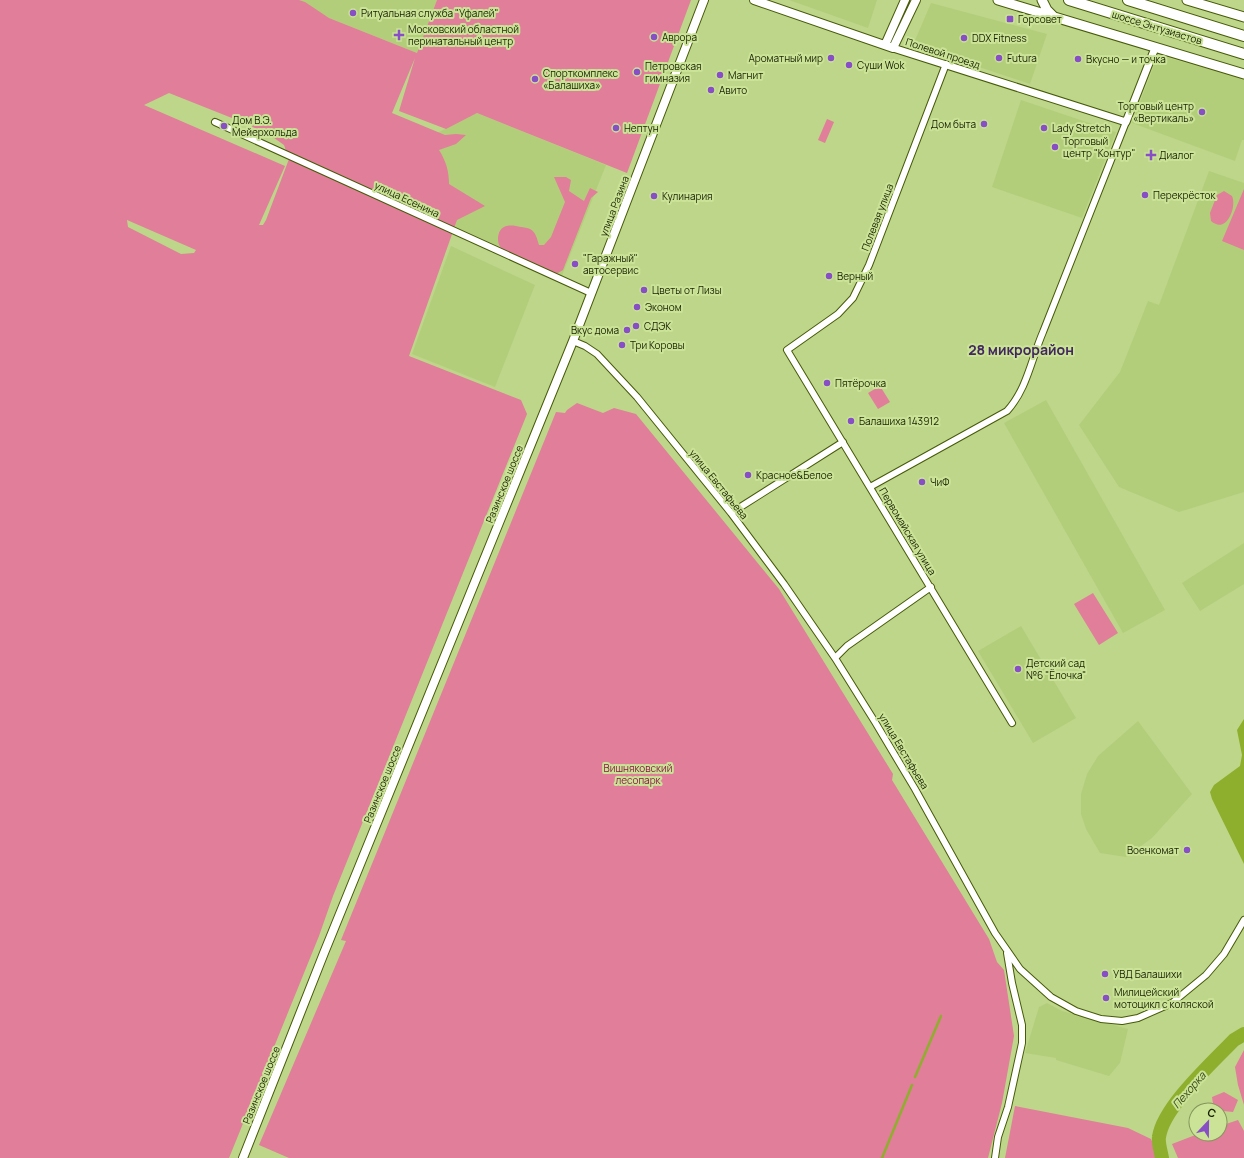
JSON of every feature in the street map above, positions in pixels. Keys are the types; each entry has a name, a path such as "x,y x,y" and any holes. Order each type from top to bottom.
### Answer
{"highway":[{"name":"шоссе Энтузиастов","path":"1069,0 1244,54"},
{"name":"шоссе Энтузиастов","path":"1128,0 1244,36"}],"main road":[{"name":"улица Разина","path":"542,418 704,0"},
{"name":"Полевой проезд","path":"754,0 889,46"},
{"path":"889,46 905,0"},
{"path":"889,46 916,0"},
{"path":"998,0 1244,74"},
{"path":"1042,0 1050,14 1056,17"},
{"path":"1187,0 1199,2 1244,17"},
{"name":"Разинское шоссе","path":"243,1158 324,953 542,418"}],"street":[{"name":"Полевой проезд","path":"889,46 1126,122"},
{"path":"870,487 1006,411 1015,402 1021,392 1041,337 1155,48"},
{"name":"Полевая улица","path":"787,350 838,314 852,298 869,265 946,64"},
{"name":"улица Есенина","path":"215,122 591,293"},
{"name":"улица Евстафьева","path":"573,341 592,350 637,397 731,513 784,584 835,658 915,788 995,933 1006,950 1020,969 1051,996 1076,1012 1101,1018 1128,1021 1138,1018 1172,1003 1206,975 1224,954 1244,920"},
{"name":"Первомайская улица","path":"787,350 1012,723"},
{"path":"731,513 843,442"},
{"path":"835,658 847,646 931,587"},
{"path":"995,1158 998,1137 1008,1107 1022,1043 1022,1025 1006,950"}],"shaded area":[{"name":"Московский областной перинатальный центр","path":"299,0 437,0 417,53 329,18"},
{"path":"789,0 877,0 868,28"},
{"path":"931,3 1047,34 1030,84 913,45"},
{"path":"1158,55 1244,79 1244,140 1242,140 1235,161 1132,123"},
{"path":"1021,100 1116,132 1082,218 992,187"},
{"path":"477,113 606,165 561,278 396,200 431,136"},
{"path":"1209,171 1244,183 1244,492 1179,512 1119,487 1079,425 1120,372 1148,301 1159,305"},
{"path":"451,246 535,285 495,387 412,354"},
{"path":"1046,400 1165,610 1123,633 1004,423"},
{"path":"1244,543 1244,584 1200,611 1182,583"},
{"name":"Детский сад №6 \"Ёлочка\"","path":"1021,626 1076,718 1033,743 978,651"},
{"path":"1244,719 1244,864 1210,792 1214,785 1240,766 1242,755 1237,730"},
{"path":"1138,721 1192,794 1152,838 1126,857 1100,853 1086,829 1081,814 1081,794 1087,774 1098,756"},
{"path":"1047,1003 1062,1011 1128,1029 1120,1063 1109,1076 1056,1060 1056,1058 1025,1053 1039,1007"}],"green space":[{"path":"0,0 299,0 305,2 329,18 417,53 437,0 691,0 627,173 477,113 446,129 399,111 415,58 392,113 445,135 466,135 456,144 439,150 447,166 449,184 485,206 457,220 409,356 521,400 527,414 229,1158 0,1158","holes":["169,93 242,122 270,135 284,145 289,159 263,225 259,225 285,166 144,105","127,220 196,250 194,253 181,254 128,227"]},
{"path":"827,119 834,122 825,143 818,140"},
{"path":"554,177 566,177 571,180 569,191 584,201 590,188 598,192 591,198 563,270 553,274 503,250 499,244 498,238 500,230 506,226 517,226 532,230 539,245 544,245 551,237 565,202"},
{"path":"1244,189 1244,250 1222,241"},
{"path":"1224,191 1232,196 1232,212 1226,222 1217,224 1211,221 1210,213 1217,195"},
{"path":"880,386 890,402 878,409 868,393"},
{"name":"Вишняковский лесопарк","path":"577,403 603,413 614,408 636,414 779,589 893,774 892,780 989,939 997,962 1004,970 1014,1036 1002,1103 988,1158 289,1158 259,1145 346,941 341,940 556,412 565,413"},
{"path":"1093,593 1118,633 1099,645 1074,604"},
{"path":"1244,1050 1244,1105 1238,1085 1235,1067"},
{"path":"1224,1092 1238,1100 1233,1112 1228,1111 1228,1102 1213,1102 1212,1097"},
{"path":"1015,1106 1128,1128 1151,1139 1159,1158 1005,1158"},
{"path":"1238,1120 1244,1131 1244,1158 1178,1158 1172,1144 1188,1138 1188,1142 1228,1142 1228,1123"}],"waterway":[{"path":"915,1077 941,1016"},
{"name":"Пехорка","path":"1162,1158 1159,1137 1169,1112 1202,1072 1234,1040 1244,1034"},
{"path":"882,1158 912,1085"}],"place":[{"name":"Ритуальная служба \"Уфалей\"","path":"353,13"},
{"name":"Горсовет","path":"1010,19"},
{"name":"Московский областной перинатальный центр","path":"399,35"},
{"name":"Аврора","path":"654,37"},
{"name":"DDX Fitness","path":"964,38"},
{"name":"Ароматный мир","path":"831,58"},
{"name":"Futura","path":"999,58"},
{"name":"Вкусно — и точка","path":"1078,59"},
{"name":"Суши Wok","path":"849,65"},
{"name":"Петровская гимназия","path":"637,72"},
{"name":"Магнит","path":"720,75"},
{"name":"Спорткомплекс «Балашиха»","path":"535,79"},
{"name":"Авито","path":"711,90"},
{"name":"Торговый центр «Вертикаль»","path":"1202,112"},
{"name":"Дом быта","path":"984,124"},
{"name":"Дом В.Э. Мейерхольда","path":"224,126"},
{"name":"Нептун","path":"616,128"},
{"name":"Lady Stretch","path":"1044,128"},
{"name":"Торговый центр \"Контур\"","path":"1055,147"},
{"name":"Диалог","path":"1151,155"},
{"name":"Перекрёсток","path":"1145,195"},
{"name":"Кулинария","path":"654,196"},
{"name":"\"Гаражный\" автосервис","path":"575,264"},
{"name":"Верный","path":"829,276"},
{"name":"Цветы от Лизы","path":"644,290"},
{"name":"Эконом","path":"637,307"},
{"name":"СДЭК","path":"636,326"},
{"name":"Вкус дома","path":"627,330"},
{"name":"Три Коровы","path":"622,345"},
{"name":"Пятёрочка","path":"827,383"},
{"name":"Балашиха 143912","path":"851,421"},
{"name":"Красное&Белое","path":"748,475"},
{"name":"ЧиФ","path":"922,482"},
{"name":"Детский сад №6 \"Ёлочка\"","path":"1018,669"},
{"name":"Военкомат","path":"1187,850"},
{"name":"УВД Балашихи","path":"1105,974"},
{"name":"Милицейский мотоцикл с коляской","path":"1106,998"}],"district":[{"name":"28 микрорайон","path":"1021,350"}]}
